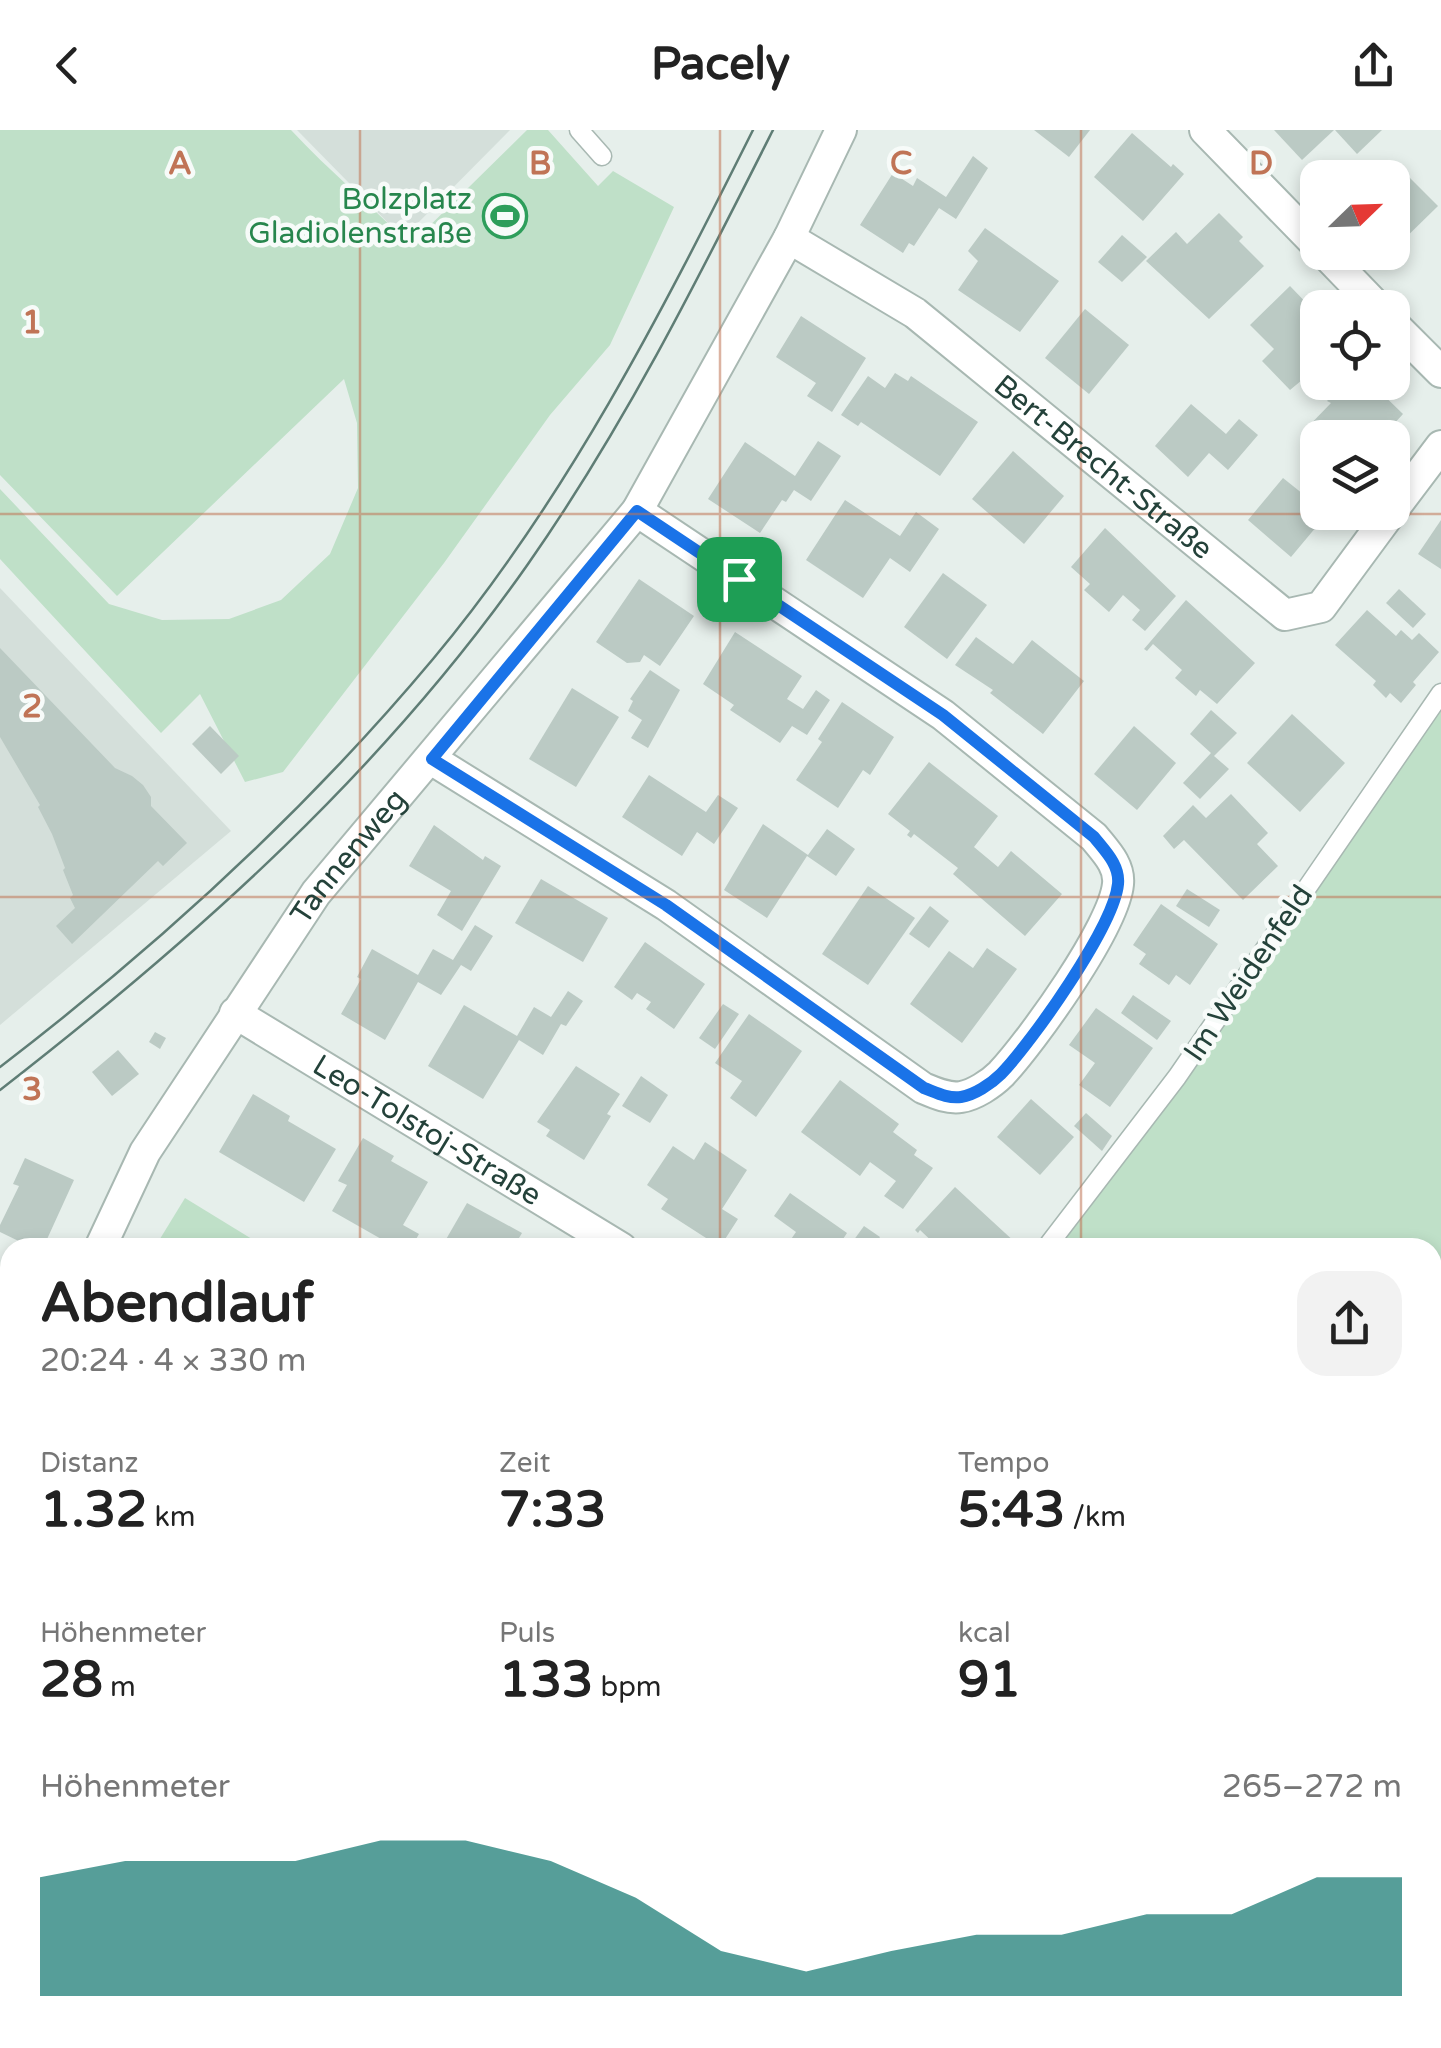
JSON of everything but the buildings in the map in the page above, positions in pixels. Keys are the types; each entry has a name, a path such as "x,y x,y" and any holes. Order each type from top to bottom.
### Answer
{"street":[{"name":"Tannenweg","path":"105,1238 145,1152 316,892 432,759 637,511 789,238 841,130"},
{"path":"1205,130 1300,228"},
{"name":"Bert-Brecht-Straße","path":"789,238 916,312 1285,614 1321,607 1379,530"},
{"path":"1341,270 1361,290"},
{"path":"1410,341 1441,372"},
{"name":"Bert-Brecht-Straße","path":"1410,488 1441,446"},
{"path":"432,759 666,905 924,1088 960,1098 1000,1076 1064,992 1113,907 1119,880 1113,861 1094,837 943,715 637,511"},
{"name":"Leo-Tolstoj-Straße","path":"235,1014 605,1238"}],"lane":[{"path":"579,130 602,156"},
{"name":"Im Weidenfeld","path":"1054,1238 1177,1077 1441,693"}],"shaded area":[{"path":"297,130 510,130 403,238"},
{"path":"0,588 231,831 0,1025"}],"green space":[{"path":"0,130 291,130 410,245 527,130 548,130 598,186 613,171 674,207 610,345 550,415 444,563 283,772 245,782 200,694 161,733 0,559 0,489 109,604 162,620 229,619 281,600 330,554 358,488 357,423 344,379 117,596 0,475"},
{"path":"1441,708 1441,1238 1067,1238 1200,1061"},
{"path":"185,1198 250,1238 161,1238"}],"tram line":[{"path":"0,1067 116,974 228,875 334,770 433,659 526,535 608,404 753,130"},
{"path":"0,1090 145,972 284,847 350,781 472,639 563,512 628,406 773,130"}],"place":[{"name":"Bolzplatz Gladiolenstraße","path":"505,216"}],"route":[{"path":"637,511 739,579 943,715 1094,837 1113,861 1119,880 1113,907 1064,992 1000,1076 979,1090 960,1098 924,1088 666,905 432,759 637,511"}]}
